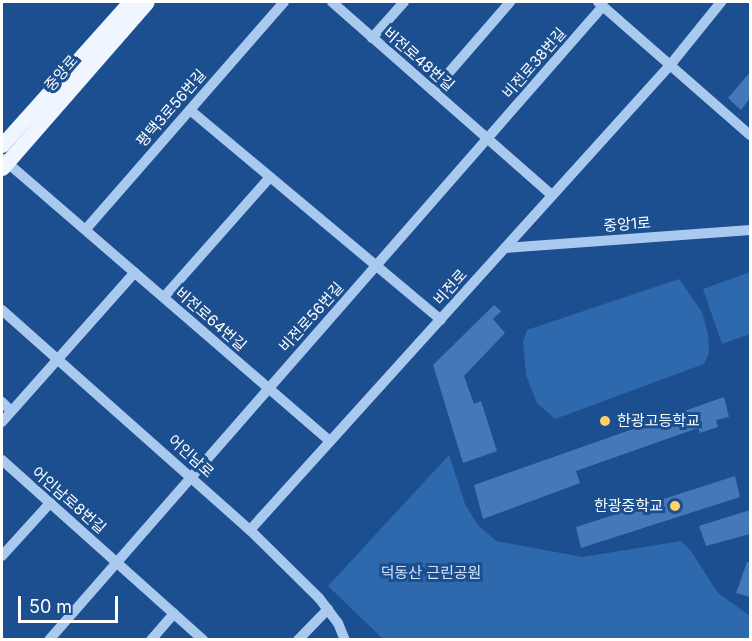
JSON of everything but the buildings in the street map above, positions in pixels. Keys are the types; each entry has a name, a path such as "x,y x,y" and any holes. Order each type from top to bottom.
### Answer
{"main road":[{"name":"중앙로","path":"2,145 130,2"},
{"name":"중앙로","path":"3,163 147,2"}],"street":[{"name":"비전로48번길","path":"332,2 552,195"},
{"path":"372,38 404,2"},
{"path":"433,91 510,2"},
{"name":"비전로","path":"250,530 671,64 721,2"},
{"name":"평택3로56번길","path":"86,228 190,110 279,3"},
{"name":"비전로38번길","path":"487,140 601,4 671,64"},
{"path":"671,64 750,135"},
{"path":"190,110 441,320"},
{"path":"377,266 487,140"},
{"name":"비전로64번길","path":"3,163 86,228 330,441"},
{"path":"164,297 270,177"},
{"name":"중앙1로","path":"505,248 750,230"},
{"name":"비전로56번길","path":"267,388 377,266"},
{"path":"2,422 135,272"},
{"name":"어인남로","path":"2,310 250,530 328,609 345,639"},
{"path":"49,639 267,388"},
{"path":"2,402 12,411"},
{"name":"어인남로8번길","path":"2,460 203,639"},
{"path":"2,556 50,503"},
{"path":"298,639 328,609"},
{"path":"151,639 174,614"}],"green space":[{"path":"750,272 750,334 722,344 703,289"},
{"path":"679,279 702,312 708,334 709,353 704,364 555,419 537,403 526,375 523,342 527,330"},
{"name":"덕동산 근린공원","path":"449,455 465,504 477,524 496,541 583,557 681,541 691,551 718,593 750,616 750,639 383,639 328,586"}],"place":[{"name":"한광고등학교","path":"605,421"},
{"name":"한광중학교","path":"675,506"}]}
